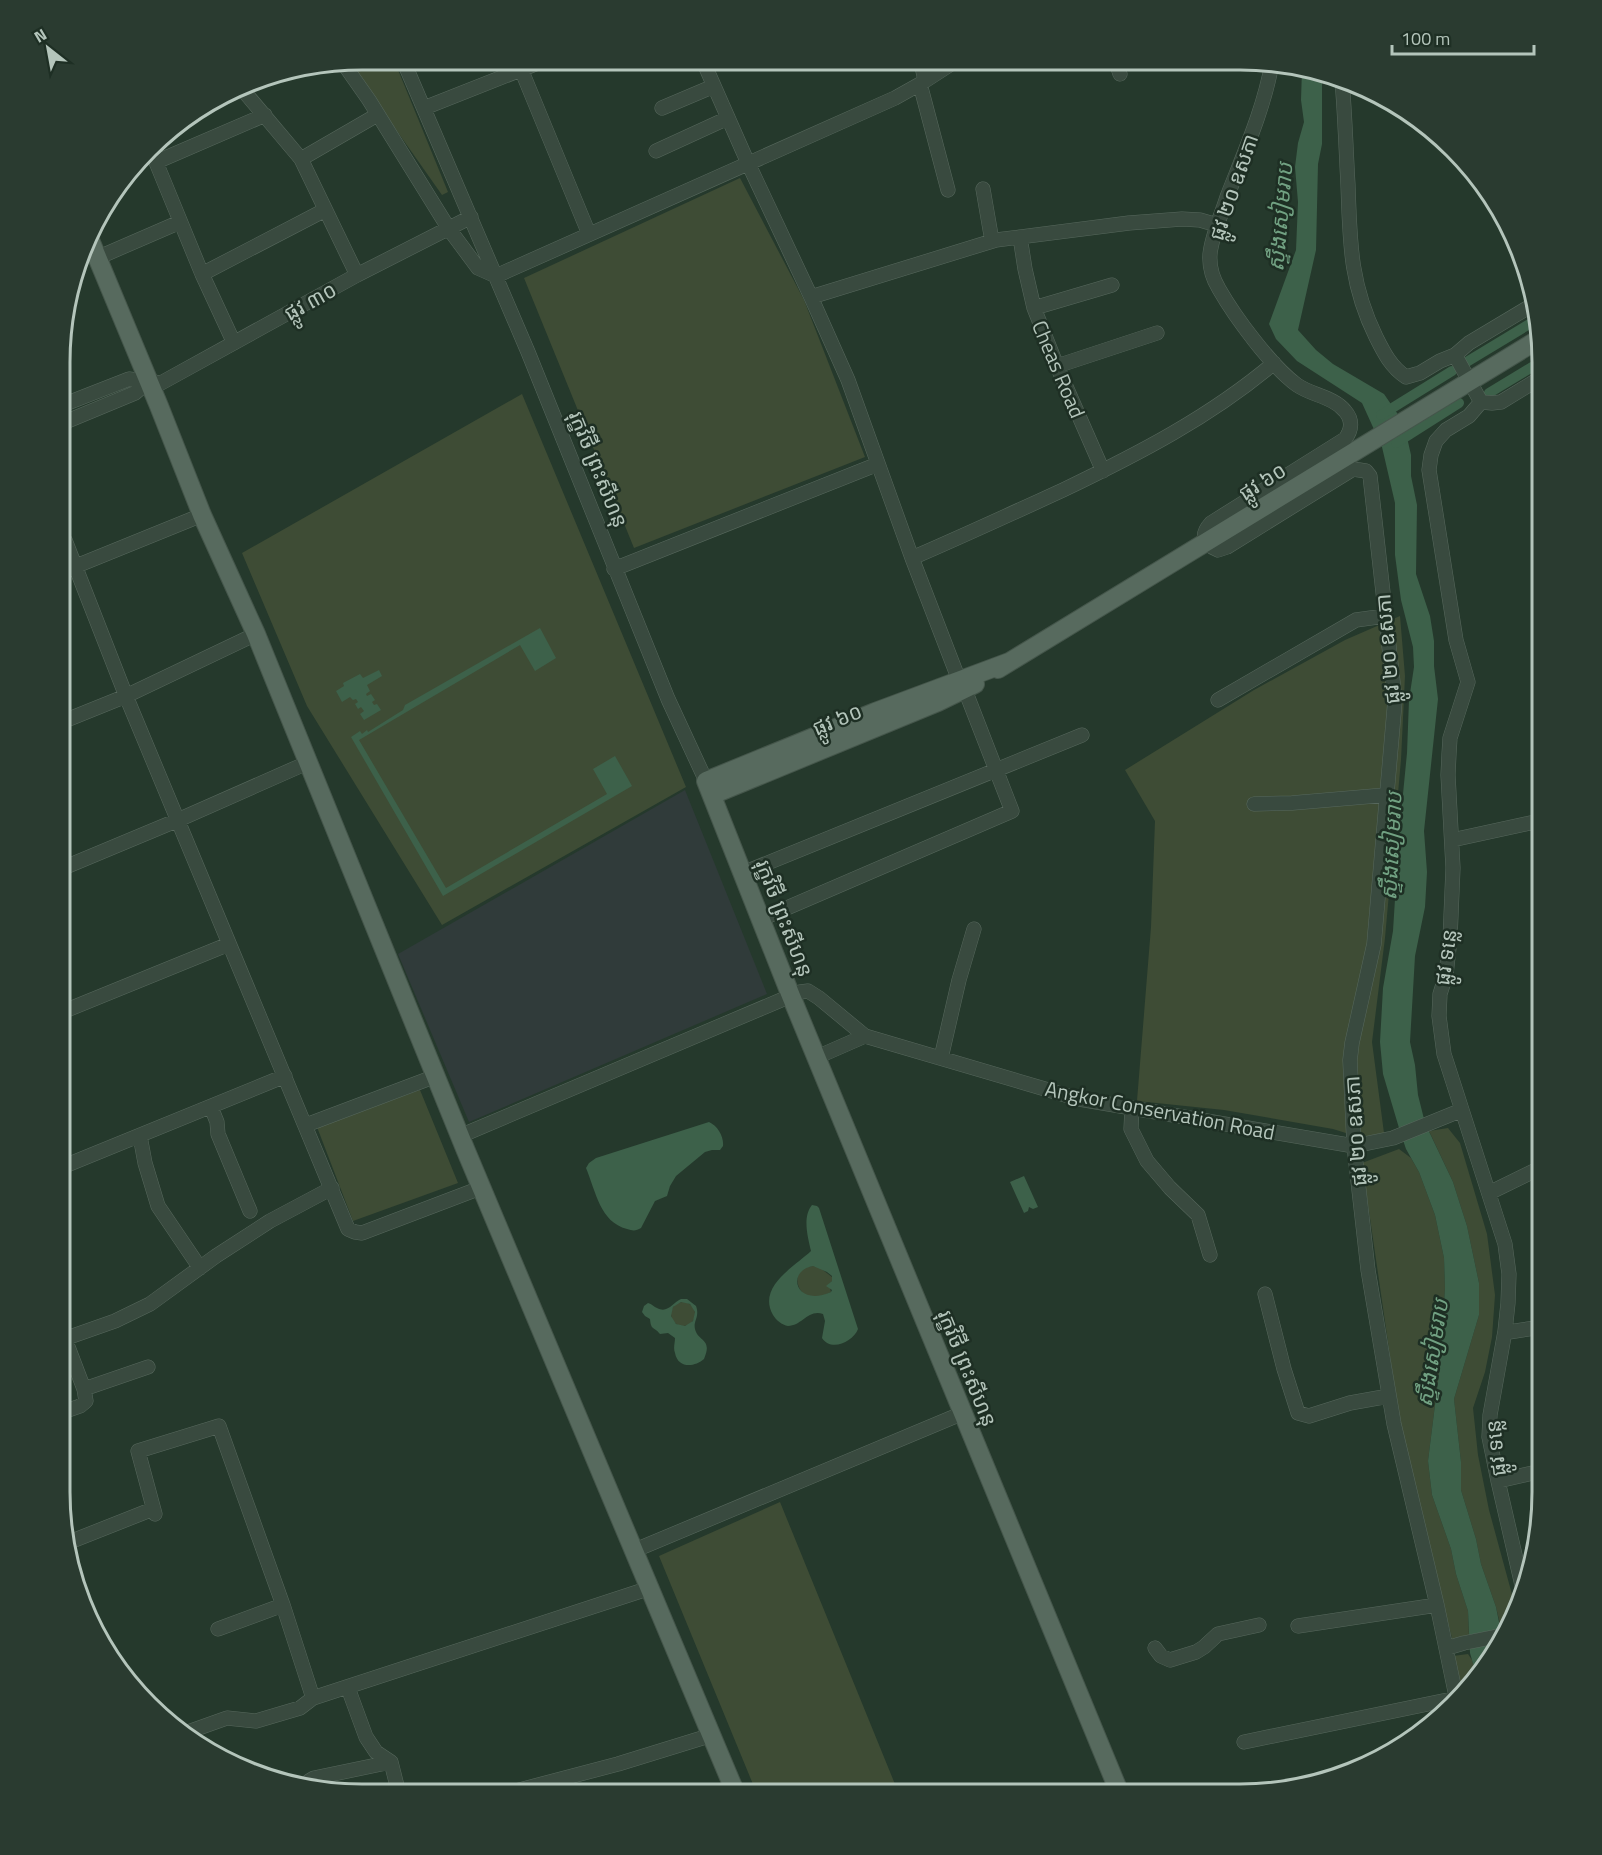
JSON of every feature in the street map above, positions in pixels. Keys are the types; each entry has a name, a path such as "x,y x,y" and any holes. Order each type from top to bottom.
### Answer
{"main road":[{"path":"93,252 149,381 202,515 256,634 460,1136 732,1784"},
{"name":"ផ្លូវ ៦០","path":"709,788 962,685 1009,662 1531,344"},
{"name":"រុក្ខវិថី ព្រះសីហនុ","path":"709,788 791,996 1115,1784"}],"street":[{"name":"រុក្ខវិថី ព្រះសីហនុ","path":"408,70 496,276 668,699 709,788"},
{"path":"424,108 519,70"},
{"path":"521,70 590,234"},
{"path":"707,70 848,380 912,558 1012,811 761,919"},
{"path":"922,70 948,190"},
{"path":"348,71 449,229 478,268 496,276 895,98 942,70"},
{"name":"ផ្លូវ ២០ ឧសភា","path":"1270,72 1262,106 1217,225 1210,254 1211,271 1244,326 1274,363 1300,387 1331,400 1345,410 1351,425 1350,433 1345,439 1211,523 1204,532 1211,547 1218,550 1227,547 1353,469 1366,471 1370,476 1395,700 1374,944 1350,1060 1354,1146 1368,1270 1394,1424 1455,1690"},
{"path":"662,108 714,86"},
{"path":"1343,90 1352,264 1359,298 1367,318 1385,354 1398,371 1406,376 1420,373 1455,355 1469,343 1526,309"},
{"path":"247,95 301,159 357,275"},
{"path":"158,154 265,115"},
{"path":"301,159 377,115"},
{"path":"656,151 728,118"},
{"path":"154,158 202,274 234,343"},
{"path":"983,189 992,241"},
{"path":"202,274 325,210"},
{"name":"ផ្លូវ ៣០","path":"70,402 129,379 161,383 357,275 471,217"},
{"path":"811,297 992,241 1119,224 1182,219 1200,220 1217,225"},
{"path":"95,247 180,222"},
{"path":"1020,237 1034,308"},
{"name":"Cheas Road","path":"1103,471 1034,308 1112,285"},
{"path":"1057,366 1157,333"},
{"path":"1455,355 1481,402 1501,402 1532,383"},
{"path":"912,558 1103,471 1195,421 1220,405 1274,363"},
{"name":"ផ្លូវ ៣០","path":"70,420 135,393 149,381"},
{"name":"ផ្លូវ ទន្លេ","path":"1481,402 1469,416 1446,430 1436,441 1431,454 1429,470 1456,640 1468,682 1450,738 1448,775 1453,868 1450,939 1446,975 1440,994 1439,1016 1444,1054 1505,1244 1509,1274 1505,1331 1490,1414 1489,1437 1520,1575"},
{"path":"614,569 878,464"},
{"path":"202,515 70,569 126,696 348,1229 362,1233 483,1187"},
{"path":"1218,700 1356,620 1385,616"},
{"path":"70,719 126,696 256,634"},
{"path":"743,873 1082,735"},
{"path":"70,865 307,763"},
{"path":"1254,804 1386,795"},
{"path":"1452,840 1532,823"},
{"path":"941,1058 959,980 974,929"},
{"path":"70,1009 229,944"},
{"path":"460,1136 800,992 808,991 819,998 865,1036 817,1057"},
{"name":"Angkor Conservation Road","path":"865,1036 1079,1099 1354,1146"},
{"path":"70,1164 285,1076"},
{"path":"306,1125 436,1076"},
{"path":"211,1107 217,1122 218,1134 250,1211"},
{"path":"1132,1108 1131,1129 1147,1161 1170,1188 1198,1215 1210,1255"},
{"path":"1354,1146 1393,1138 1462,1110"},
{"path":"140,1136 145,1163 158,1206 200,1268"},
{"path":"1489,1193 1532,1172"},
{"path":"70,1337 114,1322 150,1304 270,1221 332,1188"},
{"path":"1265,1294 1284,1370 1298,1413 1309,1416 1350,1403 1389,1396"},
{"path":"1505,1331 1532,1328"},
{"path":"70,1356 84,1389 86,1401 84,1405 70,1410"},
{"path":"84,1389 148,1367"},
{"path":"633,1551 963,1413"},
{"path":"75,1540 154,1512 138,1451 219,1426 283,1605 313,1698"},
{"path":"1498,1481 1532,1473"},
{"path":"193,1730 228,1718 256,1721 300,1708 313,1698 650,1588"},
{"path":"218,1629 283,1605"},
{"path":"1298,1626 1437,1605"},
{"path":"1155,1648 1161,1656 1170,1659 1196,1652 1218,1634 1259,1624"},
{"path":"1446,1648 1492,1637"},
{"path":"348,1688 366,1737 376,1752 392,1762 397,1784"},
{"path":"1244,1742 1442,1703"},
{"path":"542,1784 618,1764 712,1735"},
{"path":"311,1780 392,1762"}],"shaded area":[{"path":"398,70 448,192 442,195 352,71"},
{"name":"ស្ទឹងសៀមរាប","path":"1302,77 1322,82 1322,144 1318,164 1316,250 1298,330 1316,350 1333,364 1384,394 1397,413 1406,433 1417,505 1416,574 1430,616 1434,641 1438,699 1424,831 1427,872 1425,907 1415,956 1410,1042 1425,1123 1453,1182 1467,1226 1479,1283 1479,1315 1454,1399 1461,1462 1461,1490 1500,1625 1474,1666 1470,1653 1468,1611 1451,1549 1432,1495 1428,1461 1439,1373 1445,1288 1444,1258 1435,1215 1419,1172 1406,1149 1383,1074 1380,1042 1383,988 1393,931 1409,700 1414,667 1413,647 1401,600 1395,555 1395,503 1382,447 1362,403 1297,361 1276,339 1269,324 1296,250 1298,202 1295,167 1304,122 1301,100"},
{"path":"740,178 804,300 865,457 634,548 524,278"},
{"path":"522,394 686,787 442,925 307,706 242,553"},
{"path":"1400,616 1405,676 1401,760 1385,938 1372,1042 1384,1133 1365,1139 1333,1129 1224,1110 1137,1101 1151,927 1155,821 1125,770 1254,690 1345,640"},
{"path":"540,628 556,658 535,671 520,645 359,740 446,888 607,794 593,769 615,756 632,786 443,896 351,737 360,731 362,734 367,730 368,732 403,710 405,705"},
{"path":"379,670 382,676 367,685 370,691 366,694 367,696 371,694 375,700 372,702 374,705 377,704 381,710 364,720 360,714 364,711 361,707 358,709 355,704 358,702 356,699 353,700 350,697 342,702 336,691 344,686 343,683 360,674 363,678"},
{"path":"685,790 767,994 469,1122 398,954"},
{"path":"420,1090 458,1183 353,1221 317,1127"},
{"path":"709,1122 718,1129 721,1136 723,1146 720,1150 705,1152 676,1176 667,1196 655,1201 641,1228 629,1230 611,1220 596,1196 586,1168 589,1163 596,1158"},
{"path":"1448,1128 1460,1143 1487,1234 1495,1295 1492,1337 1485,1372 1473,1408 1478,1455 1489,1510 1512,1595 1500,1624 1461,1490 1461,1462 1454,1399 1479,1315 1479,1283 1467,1226 1453,1182 1429,1131"},
{"path":"1399,1149 1411,1158 1419,1172 1435,1215 1444,1258 1445,1288 1439,1373 1428,1461 1432,1495 1451,1549 1468,1611 1469,1636 1453,1642 1422,1522 1399,1418 1362,1163"},
{"path":"1024,1176 1038,1207 1033,1209 1029,1207 1024,1213 1010,1182"},
{"path":"812,1205 819,1208 858,1329 852,1338 842,1344 831,1344 822,1338 825,1321 823,1314 813,1314 788,1326 776,1319 769,1305 770,1295 780,1278 811,1251 807,1228 809,1210","holes":["813,1266 832,1276 832,1281 826,1286 832,1290 831,1292 819,1296 809,1295 798,1287 799,1274 804,1269"]},
{"path":"813,1266 819,1267 832,1277 829,1284 831,1292 812,1297 804,1294 799,1288 797,1279 800,1271"},
{"path":"687,1299 696,1306 695,1329 707,1347 704,1359 692,1365 680,1362 674,1351 675,1338 668,1333 660,1334 642,1312 648,1303 664,1310 678,1300","holes":["681,1302 690,1304 695,1312 693,1321 685,1326 676,1324 671,1316 673,1307"]},
{"path":"683,1302 688,1303 694,1309 694,1319 688,1325 683,1326 678,1325 672,1319 671,1314 672,1309 678,1303"},
{"path":"780,1502 895,1784 753,1784 659,1556"},
{"path":"1468,1654 1474,1666 1459,1685 1453,1656"}],"waterway":[{"path":"1465,363 1529,324"},
{"path":"1489,393 1532,367"},
{"path":"1381,415 1452,371"},
{"path":"1396,443 1459,403"}]}
